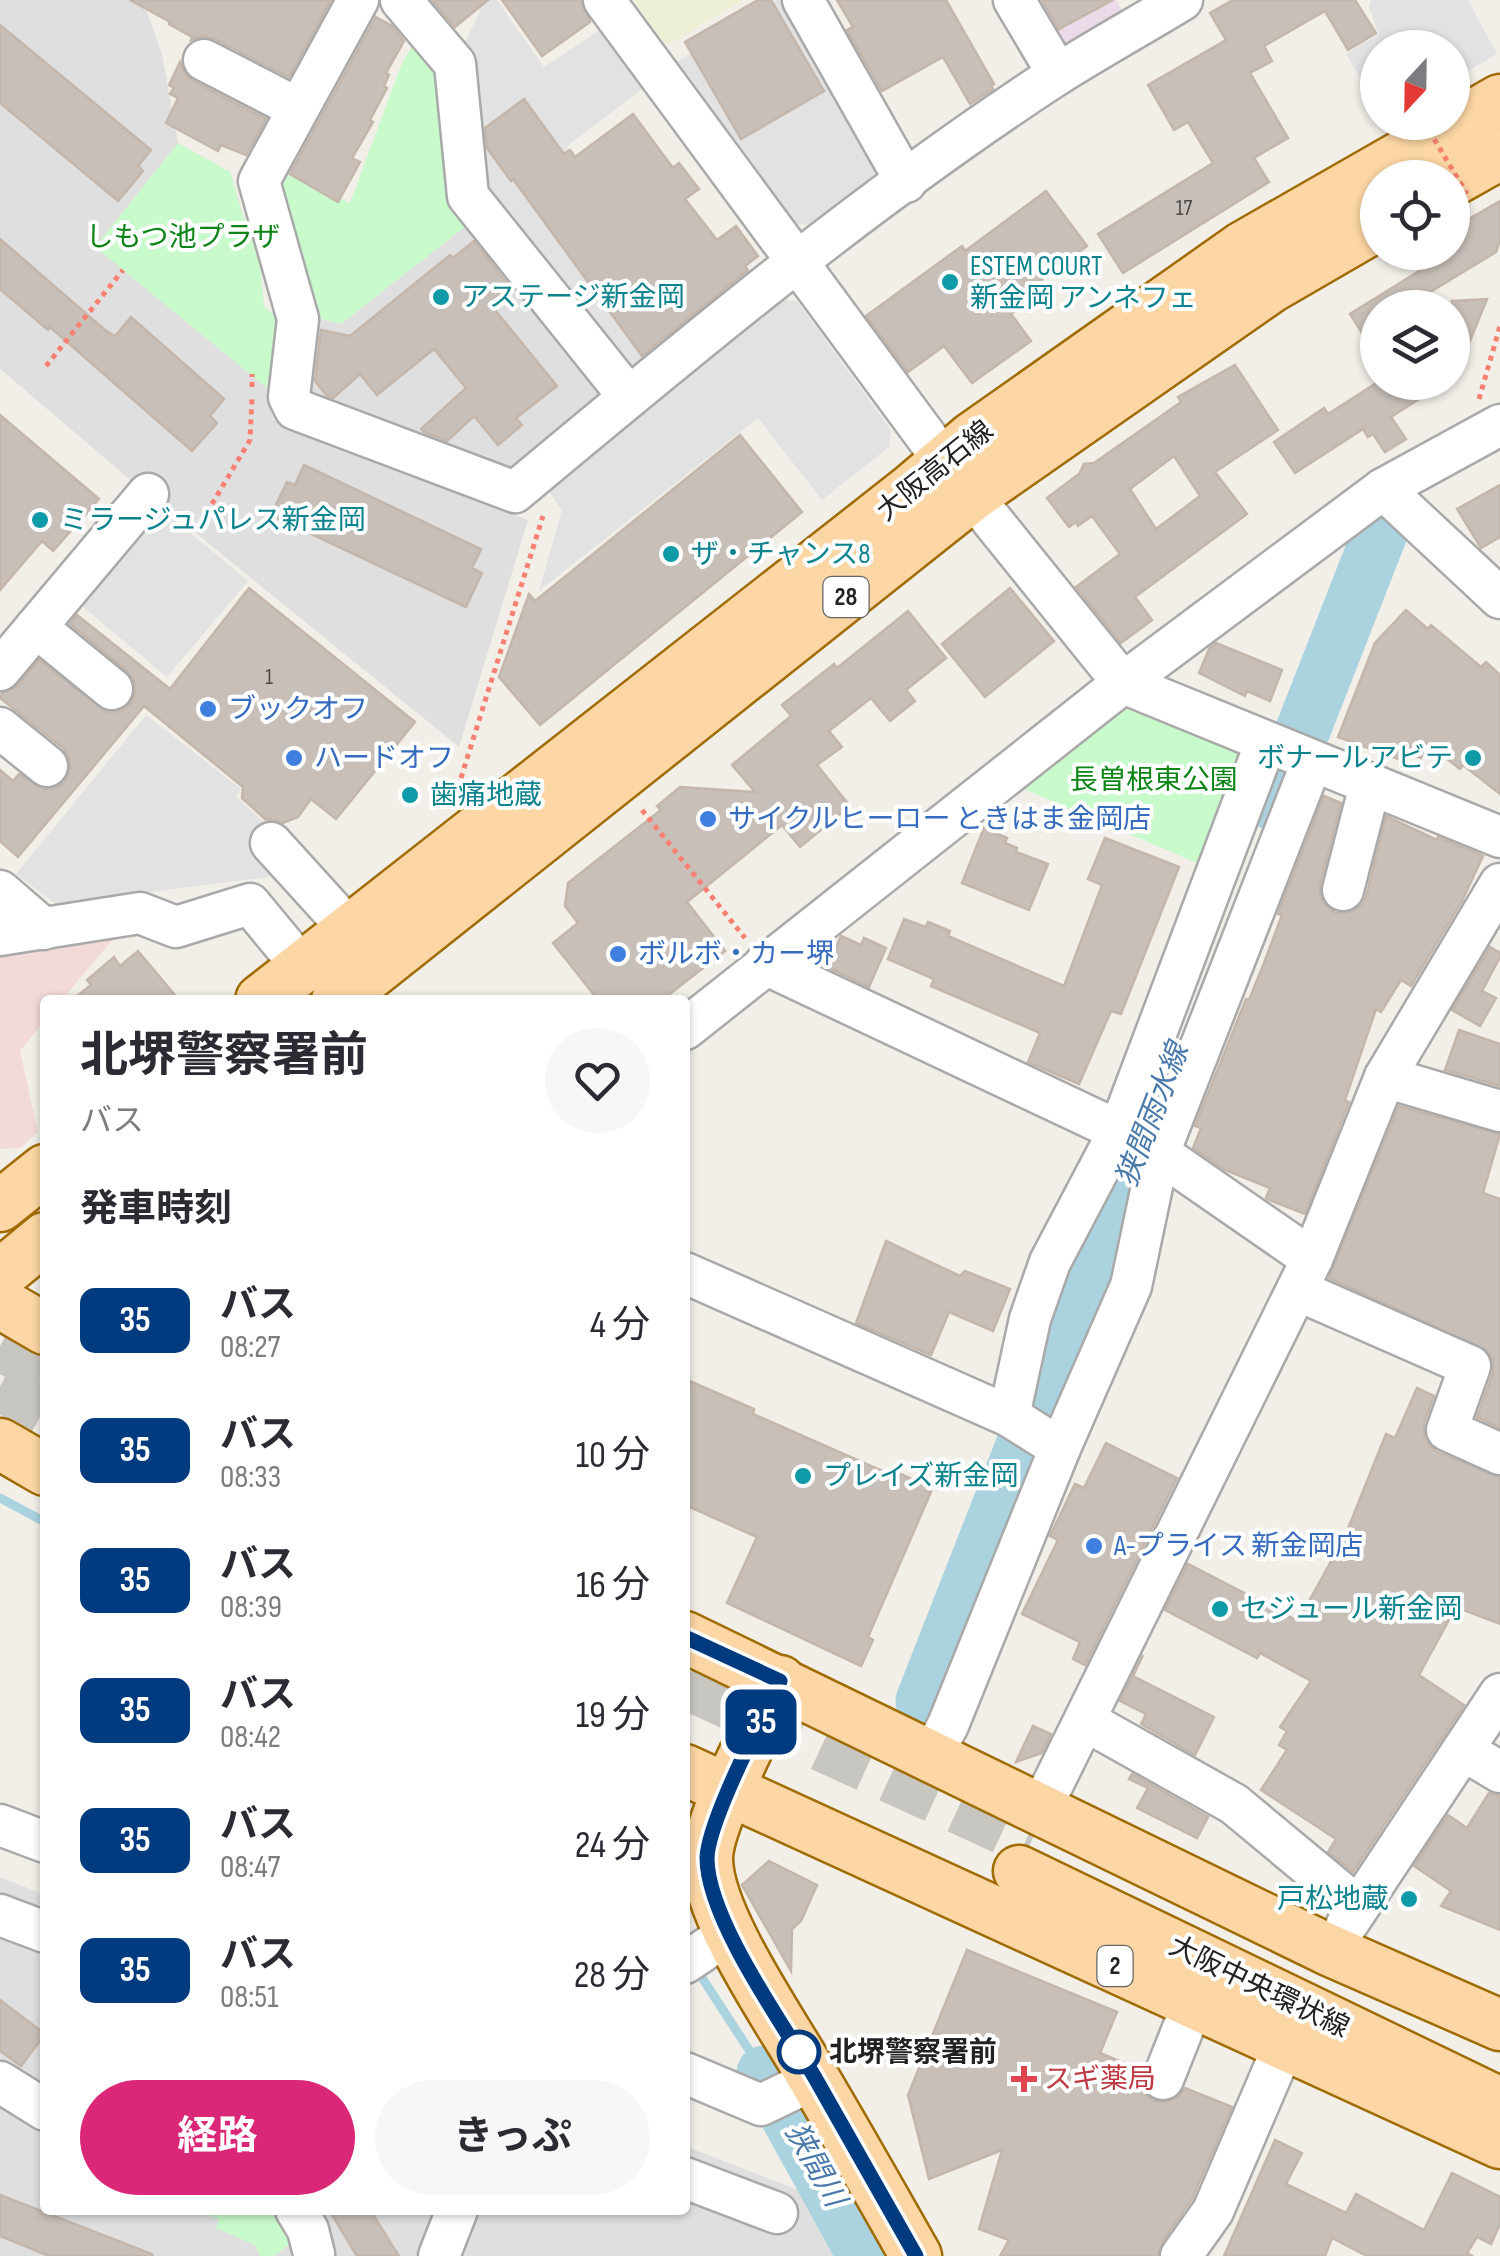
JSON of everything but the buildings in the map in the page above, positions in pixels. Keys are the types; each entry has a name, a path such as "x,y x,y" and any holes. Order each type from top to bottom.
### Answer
{"main road":[{"name":"大阪高石線","path":"280,995 320,984 959,479 972,438 1243,247 1500,100"},
{"path":"1470,180 1500,154"},
{"name":"大阪高石線","path":"320,984 350,930 959,479 1360,235"},
{"path":"0,1206 40,1174"},
{"path":"0,1275 40,1242"},
{"path":"0,1303 40,1325"},
{"path":"0,1444 40,1467"},
{"name":"2","path":"690,1639 931,1757 1030,1840 1329,1950 1500,2025"},
{"path":"780,1681 730,1790 707,1859 718,1904 731,1932 916,2256"},
{"name":"2","path":"690,1772 1500,2142"},
{"name":"大阪中央環状線","path":"1030,1840 1308,1979 1500,2060"},
{"name":"大阪中央環状線","path":"1030,1840 1500,2103"}],"street":[{"path":"358,0 259,181 298,318 289,397 295,409 514,492 797,263 906,182 1058,74 1182,0"},
{"path":"401,0 455,64 468,196 629,397"},
{"path":"604,0 959,479 1122,683 1500,837"},
{"path":"803,0 906,182"},
{"path":"1014,0 1058,74"},
{"path":"204,60 297,108"},
{"path":"690,1026 1122,683 1382,489 1495,428"},
{"path":"1382,489 1500,598"},
{"path":"0,670 148,494"},
{"path":"36,627 112,689"},
{"path":"0,728 48,766"},
{"path":"931,1757 948,1725 1034,1431 1131,1286 1140,1143 1267,742"},
{"path":"1034,1431 1030,1319 1050,1262 1140,1143 1311,762"},
{"path":"1343,890 1370,785"},
{"path":"270,843 350,930"},
{"path":"1030,1840 1304,1274 1386,1076 1500,884"},
{"path":"0,891 44,929"},
{"path":"0,936 140,913 176,926 250,904 320,984"},
{"path":"765,964 1140,1143 1304,1274 1470,1366 1447,1430 1500,1454"},
{"path":"1386,1076 1500,1111"},
{"path":"690,1275 1034,1431"},
{"path":"1329,1950 1500,1694"},
{"path":"1086,1721 1234,1804 1358,1907"},
{"path":"1463,1750 1500,1772"},
{"path":"0,1825 40,1840"},
{"path":"0,1915 40,1930"},
{"path":"690,1960 731,1932"},
{"path":"1163,2079 1194,2001"},
{"path":"1182,2256 1213,2211 1286,2043"},
{"path":"690,2075 761,2105 815,2078"},
{"path":"0,2082 40,2107"},
{"path":"690,2180 777,2213"},
{"path":"299,2215 308,2230 311,2256"},
{"path":"439,2256 455,2215"}],"path":[{"path":"46,366 123,270"},
{"path":"1495,428 1478,396 1500,326"},
{"path":"212,504 250,440 252,374"},
{"path":"452,810 545,511 514,492"},
{"path":"634,800 765,964"}],"shaded area":[{"path":"0,0 141,0 145,6 162,54 178,143 230,172 244,219 258,243 264,306 278,319 267,400 274,420 528,520 459,747 0,369"},
{"path":"485,0 497,0 544,67 603,28 646,86 566,147 696,324 641,369 625,366 484,191 463,47"},
{"path":"776,0 783,0 877,164 874,180 812,226 796,223 677,62"},
{"path":"1031,0 1116,0 1124,13 1068,47 1053,41"},
{"path":"1371,0 1468,0 1497,54 1470,70 1470,30 1378,30 1369,7"},
{"path":"1360,46 1360,78 1346,54"},
{"path":"471,222 603,388 600,404 514,471 308,402 310,316 341,324"},
{"path":"784,299 798,302 891,430 889,447 822,500 758,418 539,591 562,510 547,489"},
{"path":"157,505 248,581 167,677 77,602"},
{"path":"146,715 241,789 236,797 264,822 285,830 316,858 298,873 56,904 16,874"},
{"path":"118,933 66,995 40,995 40,1026 20,1051 38,1132 20,1148 0,1149 0,950"},
{"path":"0,1877 40,1893 40,2215 690,2215 690,2148 801,2191 837,2256 0,2256"}],"green space":[{"path":"634,0 743,0 666,46"},
{"path":"416,41 442,73 471,222 341,324 310,316 275,183 281,172 350,203 402,63"},
{"name":"しもつ池プラザ","path":"178,143 230,172 244,219 258,243 264,306 278,319 267,388 95,247"},
{"name":"長曽根東公園","path":"1134,709 1235,750 1244,765 1204,866 1022,788 1118,710"},
{"path":"208,2215 285,2215 292,2243 273,2256 260,2256 255,2245 216,2228 219,2219"}],"waterway":[{"name":"狭間雨水線","path":"1274,804 1382,528"},
{"name":"狭間雨水線","path":"923,1701 1161,1094"},
{"path":"0,1498 40,1519"},
{"path":"695,1967 764,2073"},
{"name":"狭間川","path":"764,2073 865,2256"}],"tunnel":[{"path":"0,1346 40,1367"},
{"path":"0,1386 40,1408"},
{"path":"690,1686 1031,1842"}],"bus line":[{"name":"35","path":"690,1639 780,1681 730,1790 707,1859 718,1904 743,1956 916,2256"}],"place":[{"name":"ESTEM COURT 新金岡 アンネフェ","path":"950,282"},
{"name":"アステージ新金岡","path":"441,297"},
{"name":"ミラージュパレス新金岡","path":"40,520"},
{"name":"ザ・チャンス8","path":"671,554"},
{"name":"ブックオフ","path":"208,709"},
{"name":"ハードオフ","path":"294,758"},
{"name":"ボナールアビテ","path":"1473,758"},
{"name":"歯痛地蔵","path":"410,795"},
{"name":"サイクルヒーロー ときはま金岡店","path":"708,819"},
{"name":"ボルボ・カー堺","path":"618,954"},
{"name":"プレイズ新金岡","path":"803,1476"},
{"name":"A-プライス 新金岡店","path":"1094,1546"},
{"name":"セジュール新金岡","path":"1220,1609"},
{"name":"戸松地蔵","path":"1409,1899"},
{"name":"北堺警察署前","path":"799,2052"},
{"name":"スギ薬局","path":"1024,2079"}]}
